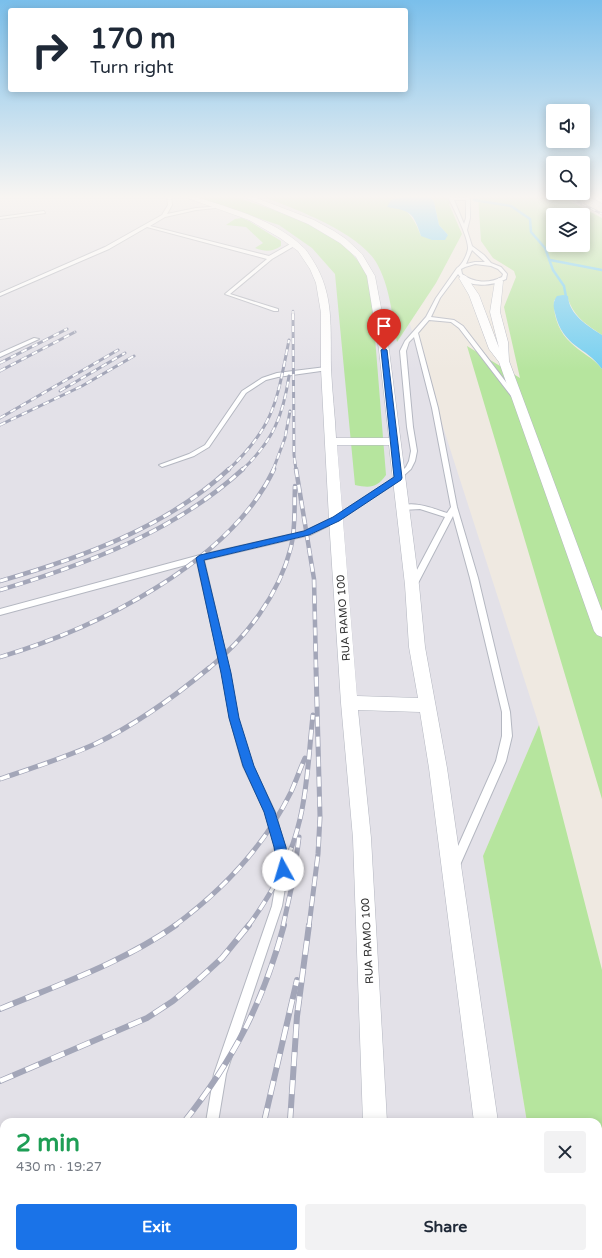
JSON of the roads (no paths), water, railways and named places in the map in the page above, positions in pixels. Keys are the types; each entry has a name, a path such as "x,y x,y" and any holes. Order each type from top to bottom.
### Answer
{"street":[{"name":"RUA RAMO 100","path":"304,254 314,269 320,283 326,313 326,369 336,519 349,703 362,838 375,1118"},
{"path":"357,254 371,276 384,350 398,478 412,585 417,647 452,870 485,1118"},
{"path":"462,271 474,295 494,349 504,361 602,631"},
{"path":"499,281 495,313 505,349 504,361"},
{"path":"331,442 394,441"},
{"path":"349,703 427,705"}],"lane":[{"path":"0,295 94,254"},
{"path":"253,254 270,258"},
{"path":"276,310 227,294 270,258 277,254"},
{"path":"462,271 468,254"},
{"path":"479,254 490,265"},
{"path":"0,612 200,558 306,533 336,519 398,478 409,468 414,451 410,427 403,351 407,342 428,318 438,298 462,271 475,263 498,267 505,274 504,278 499,281 481,283 462,271"},
{"path":"428,318 452,321 461,326 517,400"},
{"path":"415,332 434,408 454,507 474,578 506,712 507,736 501,761 452,870"},
{"path":"0,355 36,339"},
{"path":"162,465 188,457 207,446 244,392 259,382 278,375 326,369"},
{"path":"402,508 420,507 450,516"},
{"path":"412,585 454,507"},
{"path":"200,558 225,668 234,718 248,766 270,812 280,847 283,870 277,906 220,1074 213,1118"}],"water":[{"path":"557,296 568,296 572,309 580,319 602,335 602,369 596,361 576,346 563,333 554,310 554,304"}],"waterway":[{"path":"547,254 553,270 564,286 566,297 565,300"},
{"path":"550,260 602,270"}],"railway":[{"path":"293,314 294,455 296,470"},
{"path":"0,363 67,329"},
{"path":"0,371 75,332"},
{"path":"229,469 256,440 272,411 277,396 289,340"},
{"path":"0,418 118,350"},
{"path":"60,391 125,353"},
{"path":"0,425 82,386 134,356"},
{"path":"243,469 262,449 275,427 280,416 289,376"},
{"path":"273,470 285,438 290,411"},
{"path":"0,581 92,551 151,524 205,490 229,469"},
{"path":"0,590 97,557 160,528 217,491 243,469"},
{"path":"0,657 37,645 77,629 117,610 156,588 193,562 226,534 253,503 274,469"},
{"path":"296,469 314,579 316,669"},
{"path":"208,669 222,657 248,629 269,599 278,582 286,565 293,539 295,486"},
{"path":"0,779 72,754 111,736 155,709 209,668"},
{"path":"309,926 318,854 320,817 316,668"},
{"path":"248,926 257,914 280,875 296,833 305,793 313,715"},
{"path":"174,926 209,898 241,866 255,849 268,831 291,792 305,758"},
{"path":"283,926 294,876 299,837"},
{"path":"0,1009 112,962 134,951 176,925"},
{"path":"0,1081 147,1018 173,1001 198,980 222,958 249,925"},
{"path":"187,1118 218,1076 245,1029 267,980 284,925"},
{"path":"290,1118 297,1016 309,925"},
{"path":"265,1118 297,980"}]}
